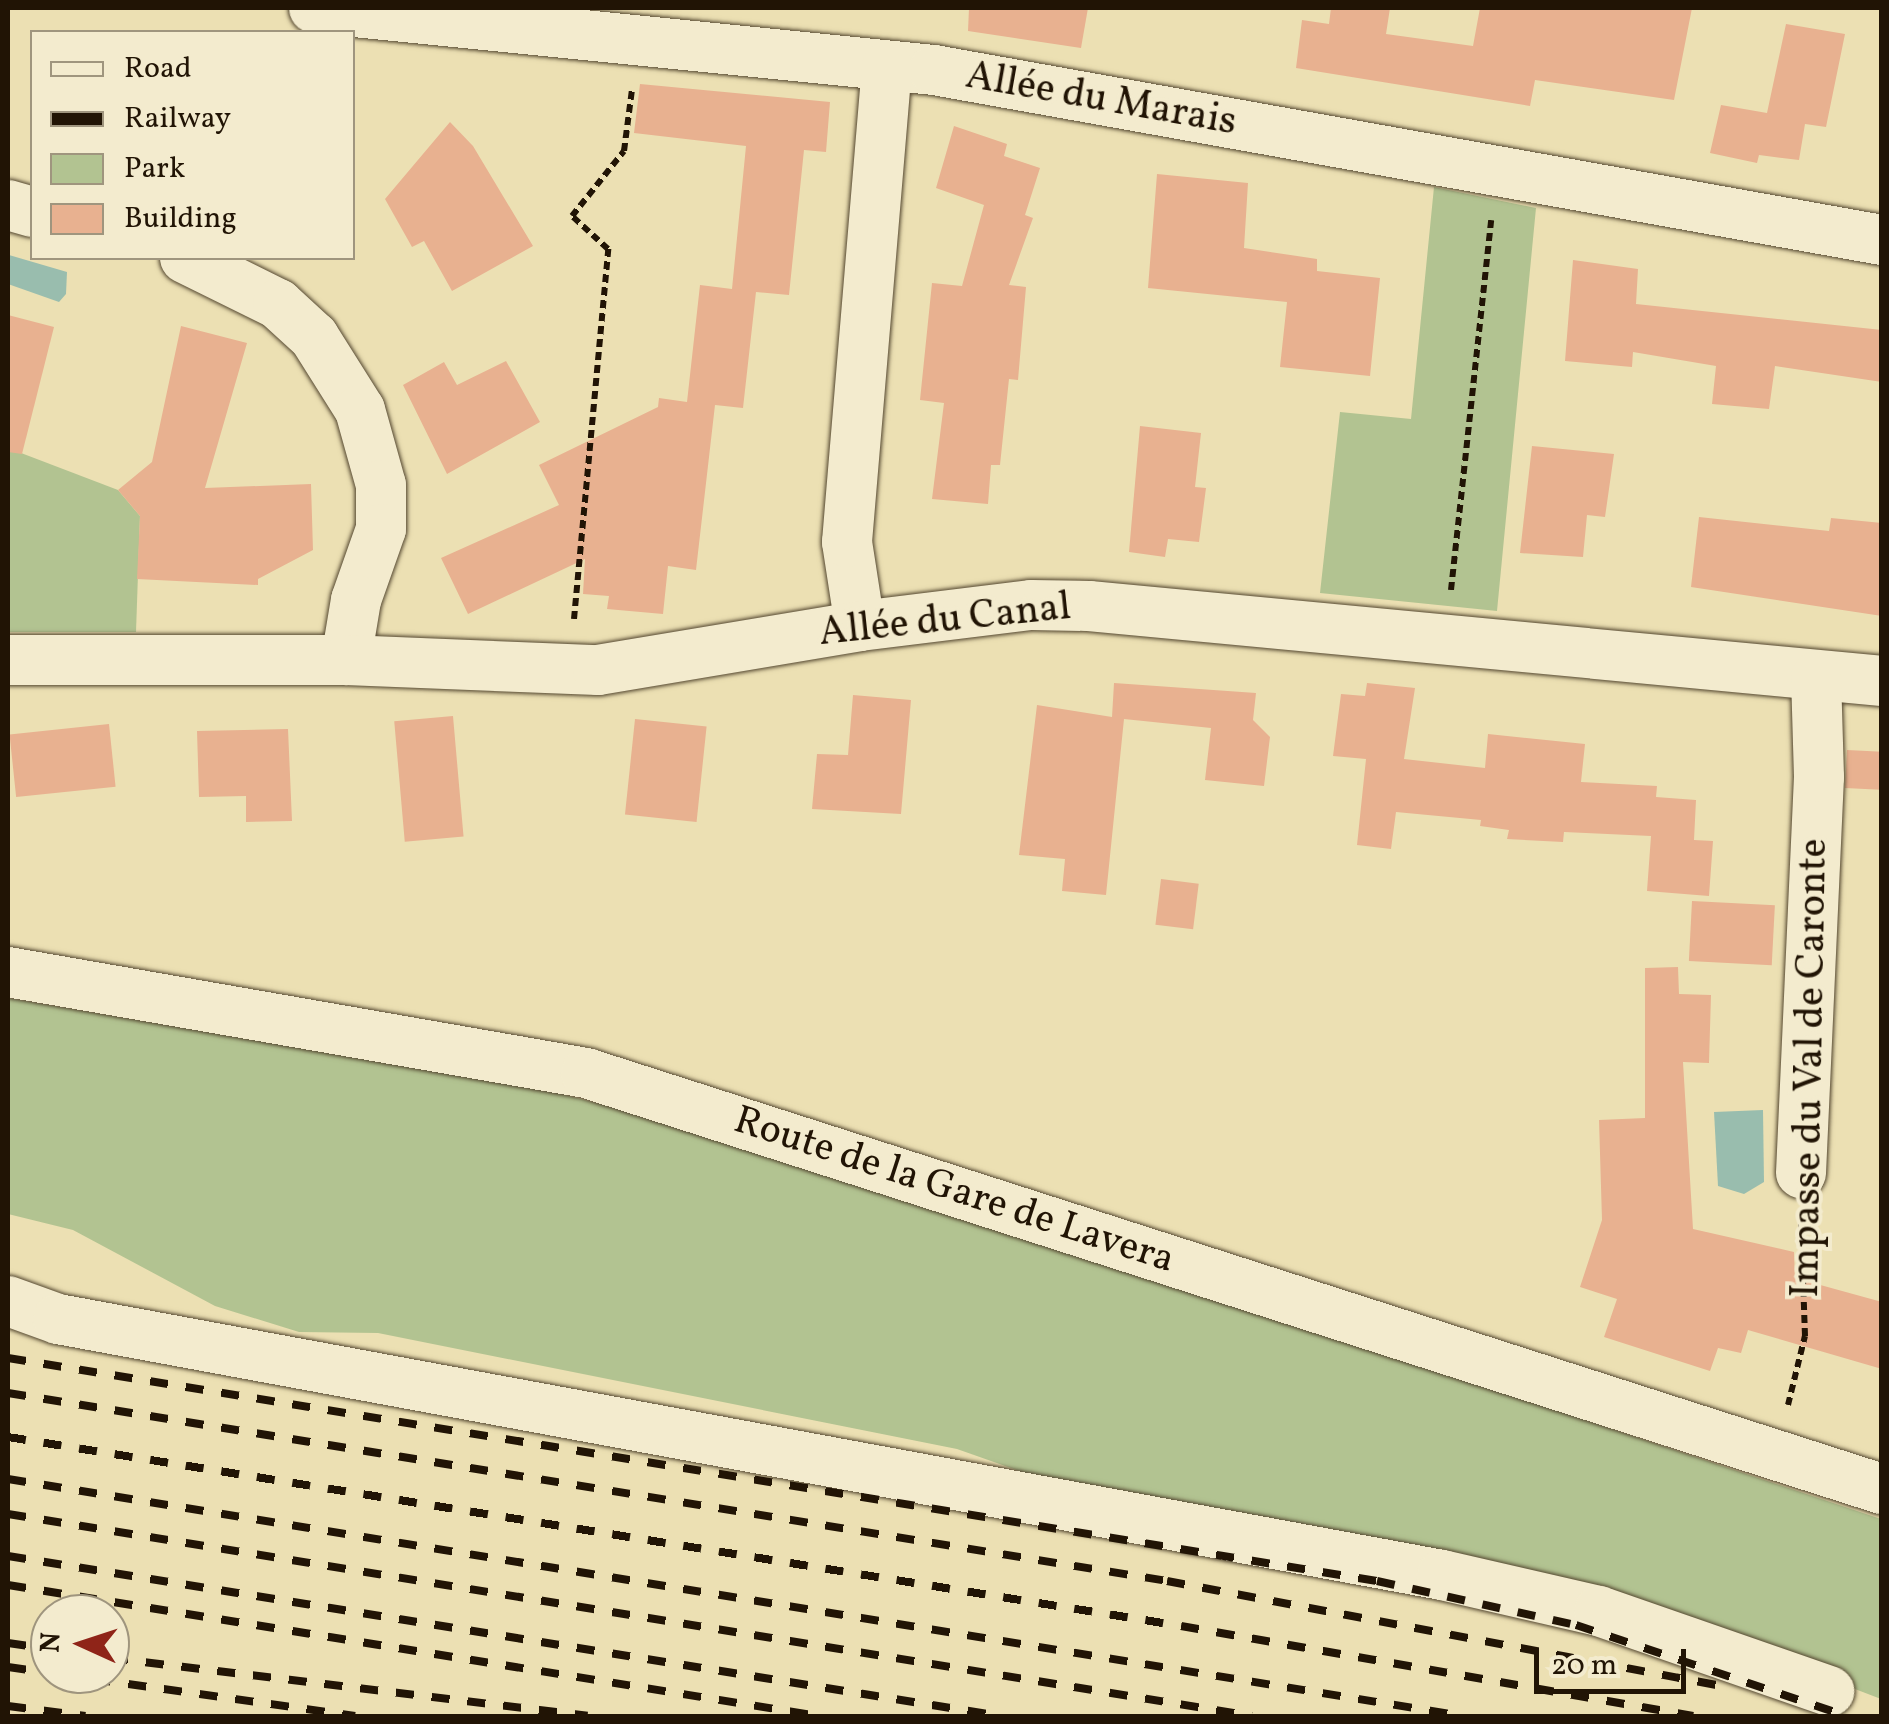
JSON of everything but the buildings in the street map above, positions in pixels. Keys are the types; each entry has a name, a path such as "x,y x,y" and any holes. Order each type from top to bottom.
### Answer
{"street":[{"name":"Allée du Marais","path":"314,8 887,66 1882,240"},
{"path":"860,626 847,542 887,66"},
{"path":"189,260 278,304 314,337 360,410 381,485 381,529 356,600 346,660"},
{"name":"Allée du Canal","path":"8,660 346,660 569,670 860,626 1031,605 1089,606 1882,682"},
{"name":"Impasse du Val de Caronte","path":"1800,1173 1819,777 1816,677"},
{"name":"Route de la Gare de Lavera","path":"8,972 586,1073 1882,1490"},
{"path":"8,1302 77,1323 1442,1575 1599,1611 1829,1691"}],"path":[{"path":"569,670 608,249 572,216 624,151 638,41"},
{"path":"1446,641 1496,171"},
{"name":"Impasse du Val de Caronte","path":"1776,1455 1805,1336 1800,1173"}],"green space":[{"path":"1434,187 1536,208 1497,611 1320,593 1340,412 1411,419"},
{"path":"8,448 118,490 140,516 136,632 8,632"},
{"path":"8,998 546,1090 774,1149 1881,1519 1881,1699 1677,1621 1070,1489 957,1449 378,1333 299,1332 215,1306 73,1230 8,1214"}],"shaded area":[{"path":"9,255 67,272 66,294 59,302 8,284"},
{"path":"1763,1110 1764,1182 1744,1194 1718,1186 1714,1112"}],"railway":[{"path":"8,1358 1377,1581 1576,1625 1846,1716"},
{"path":"8,1393 1167,1581 1727,1687"},
{"path":"8,1437 1181,1626 1693,1716"},
{"path":"8,1479 1464,1716"},
{"path":"8,1514 1252,1716"},
{"path":"8,1556 1000,1716"},
{"path":"8,1585 819,1716"},
{"path":"8,1643 30,1646"},
{"path":"130,1660 587,1716"},
{"path":"8,1667 30,1670"},
{"path":"130,1684 355,1716"},
{"path":"8,1706 85,1716"}]}
